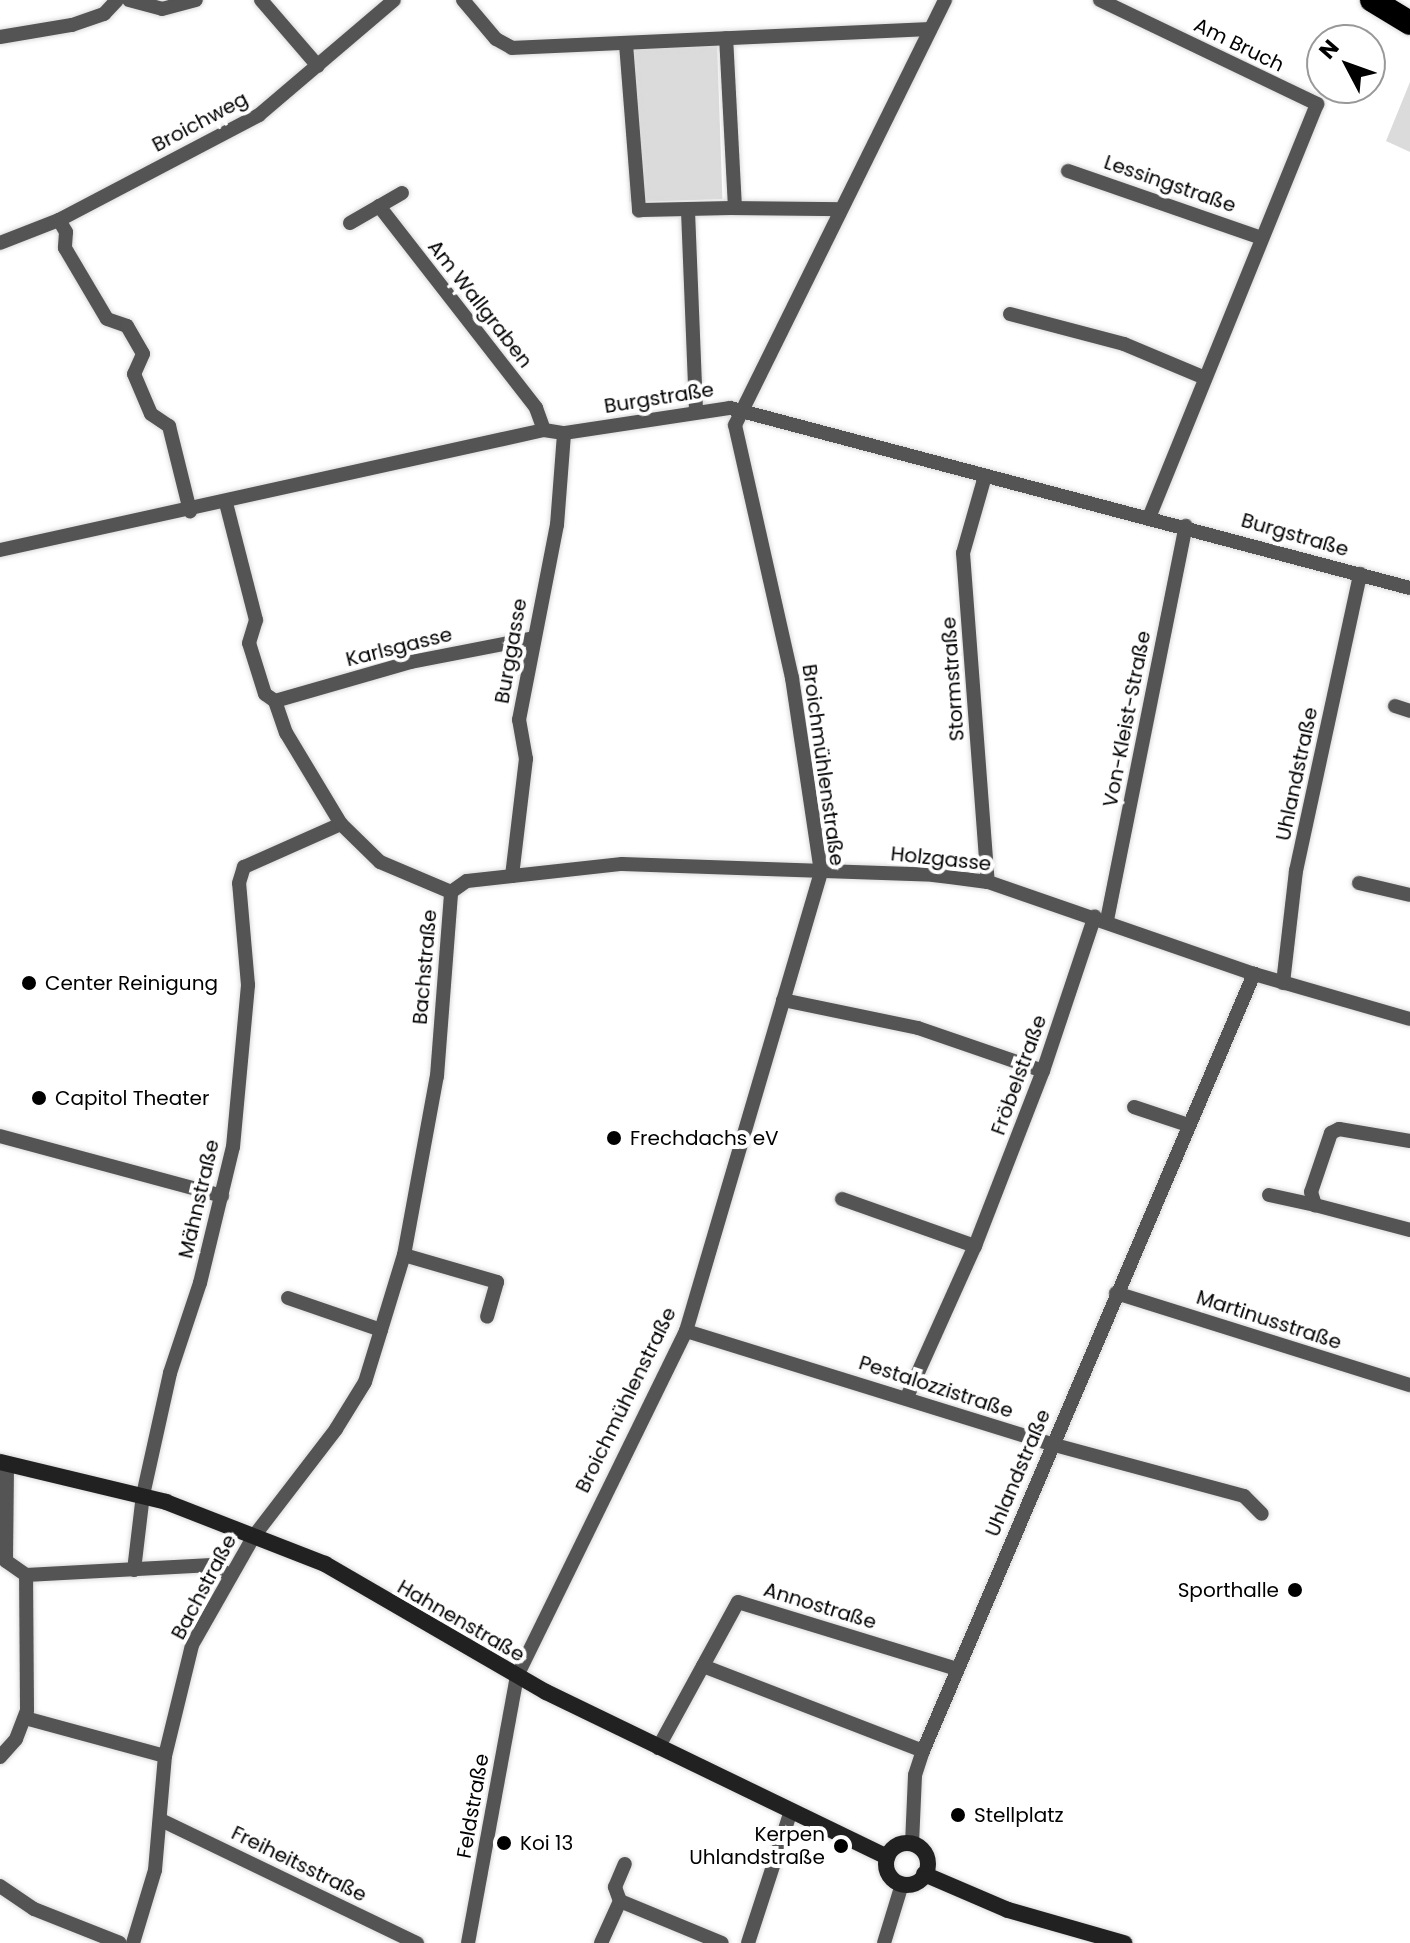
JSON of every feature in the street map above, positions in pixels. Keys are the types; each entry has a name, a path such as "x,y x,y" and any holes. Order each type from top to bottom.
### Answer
{"highway":[{"path":"1372,0 1410,23"}],"main road":[{"name":"Hahnenstraße","path":"4,1464 143,1495 325,1564 517,1676 790,1814 887,1857"},
{"path":"924,1874 924,1852 912,1844 897,1845 887,1857 890,1877 902,1884 924,1874 1008,1910 1124,1943"}],"street":[{"path":"1,38 72,25 104,14 117,0"},
{"path":"129,0 162,9 196,0"},
{"path":"261,0 318,66"},
{"name":"Broichweg","path":"0,243 59,220 259,115 394,0"},
{"path":"463,0 496,39 512,48 929,29"},
{"name":"Broichmühlenstraße","path":"517,1676 686,1331 821,872 792,678 735,425 739,409 945,0"},
{"name":"Am Bruch","path":"1100,0 1317,104 1259,237"},
{"path":"726,38 735,208"},
{"path":"626,44 639,210 839,209"},
{"name":"Lessingstraße","path":"1068,171 1259,237"},
{"path":"350,223 402,193"},
{"name":"Am Wallgraben","path":"379,206 536,408 544,430"},
{"path":"688,211 696,412"},
{"path":"59,220 66,232 65,248 107,319 127,326 143,354 134,374 151,414 169,426 190,511"},
{"path":"1149,517 1259,237"},
{"path":"1010,314 1124,344 1203,377"},
{"name":"Burgstraße","path":"0,550 190,511 544,430 564,433 696,412 739,409 1410,588"},
{"name":"Burggasse","path":"512,876 526,759 519,720 557,525 564,433"},
{"name":"Stormstraße","path":"985,476 963,553 988,882"},
{"name":"Bachstraße","path":"133,1943 155,1870 163,1821 165,1756 192,1645 229,1575 254,1536 336,1429 365,1382 404,1255 437,1076 451,892 380,862 341,824 286,733 275,701 265,694 249,643 256,620 226,503"},
{"name":"Von-Kleist-Straße","path":"1101,918 1186,526"},
{"name":"Uhlandstraße","path":"1283,983 1296,871 1360,574"},
{"name":"Karlsgasse","path":"275,701 411,662 534,638"},
{"path":"1395,706 1410,711"},
{"name":"Mähnstraße","path":"134,1570 143,1495 170,1373 222,1196 233,1147 248,985 239,883 244,867 341,824"},
{"name":"Holzgasse","path":"451,892 467,881 622,864 988,882 1101,918 1254,974 1410,1019"},
{"path":"1359,883 1410,894"},
{"name":"Fröbelstraße","path":"907,1397 975,1246 1101,918"},
{"name":"Uhlandstraße","path":"912,1844 915,1775 923,1751 1051,1444 1254,974"},
{"path":"783,1000 918,1028 1043,1071"},
{"path":"1134,1107 1188,1125"},
{"path":"1315,1205 1311,1192 1331,1133 1339,1129 1410,1141"},
{"path":"0,1136 222,1196"},
{"path":"1269,1195 1410,1230"},
{"path":"842,1199 975,1246"},
{"path":"404,1255 497,1282 487,1317"},
{"name":"Martinusstraße","path":"1116,1293 1410,1385"},
{"path":"288,1298 381,1330"},
{"name":"Pestalozzistraße","path":"686,1331 1051,1444 1244,1496 1262,1514"},
{"path":"4,1464 3,1563 26,1575 212,1565 229,1575"},
{"path":"0,1757 25,1718 30,1626 26,1575"},
{"name":"Annostraße","path":"658,1748 738,1602 957,1669"},
{"path":"703,1666 923,1751"},
{"name":"Feldstraße","path":"468,1943 517,1676"},
{"path":"25,1718 165,1756"},
{"path":"748,1943 790,1814"},
{"name":"Freiheitsstraße","path":"163,1821 417,1943"},
{"path":"601,1943 620,1901 615,1887 625,1864"},
{"path":"884,1943 902,1884"},
{"path":"0,1886 34,1909 120,1943"},
{"path":"620,1901 722,1943"}],"shaded area":[{"path":"717,43 722,199 630,202 624,46"},
{"path":"1410,82 1410,152 1386,141"}],"place":[{"name":"Center Reinigung","path":"29,983"},
{"name":"Capitol Theater","path":"39,1098"},
{"name":"Frechdachs eV","path":"614,1138"},
{"name":"Sporthalle","path":"1295,1590"},
{"name":"Stellplatz","path":"958,1815"},
{"name":"Koi 13","path":"504,1843"},
{"name":"Kerpen Uhlandstraße","path":"841,1846"}]}
